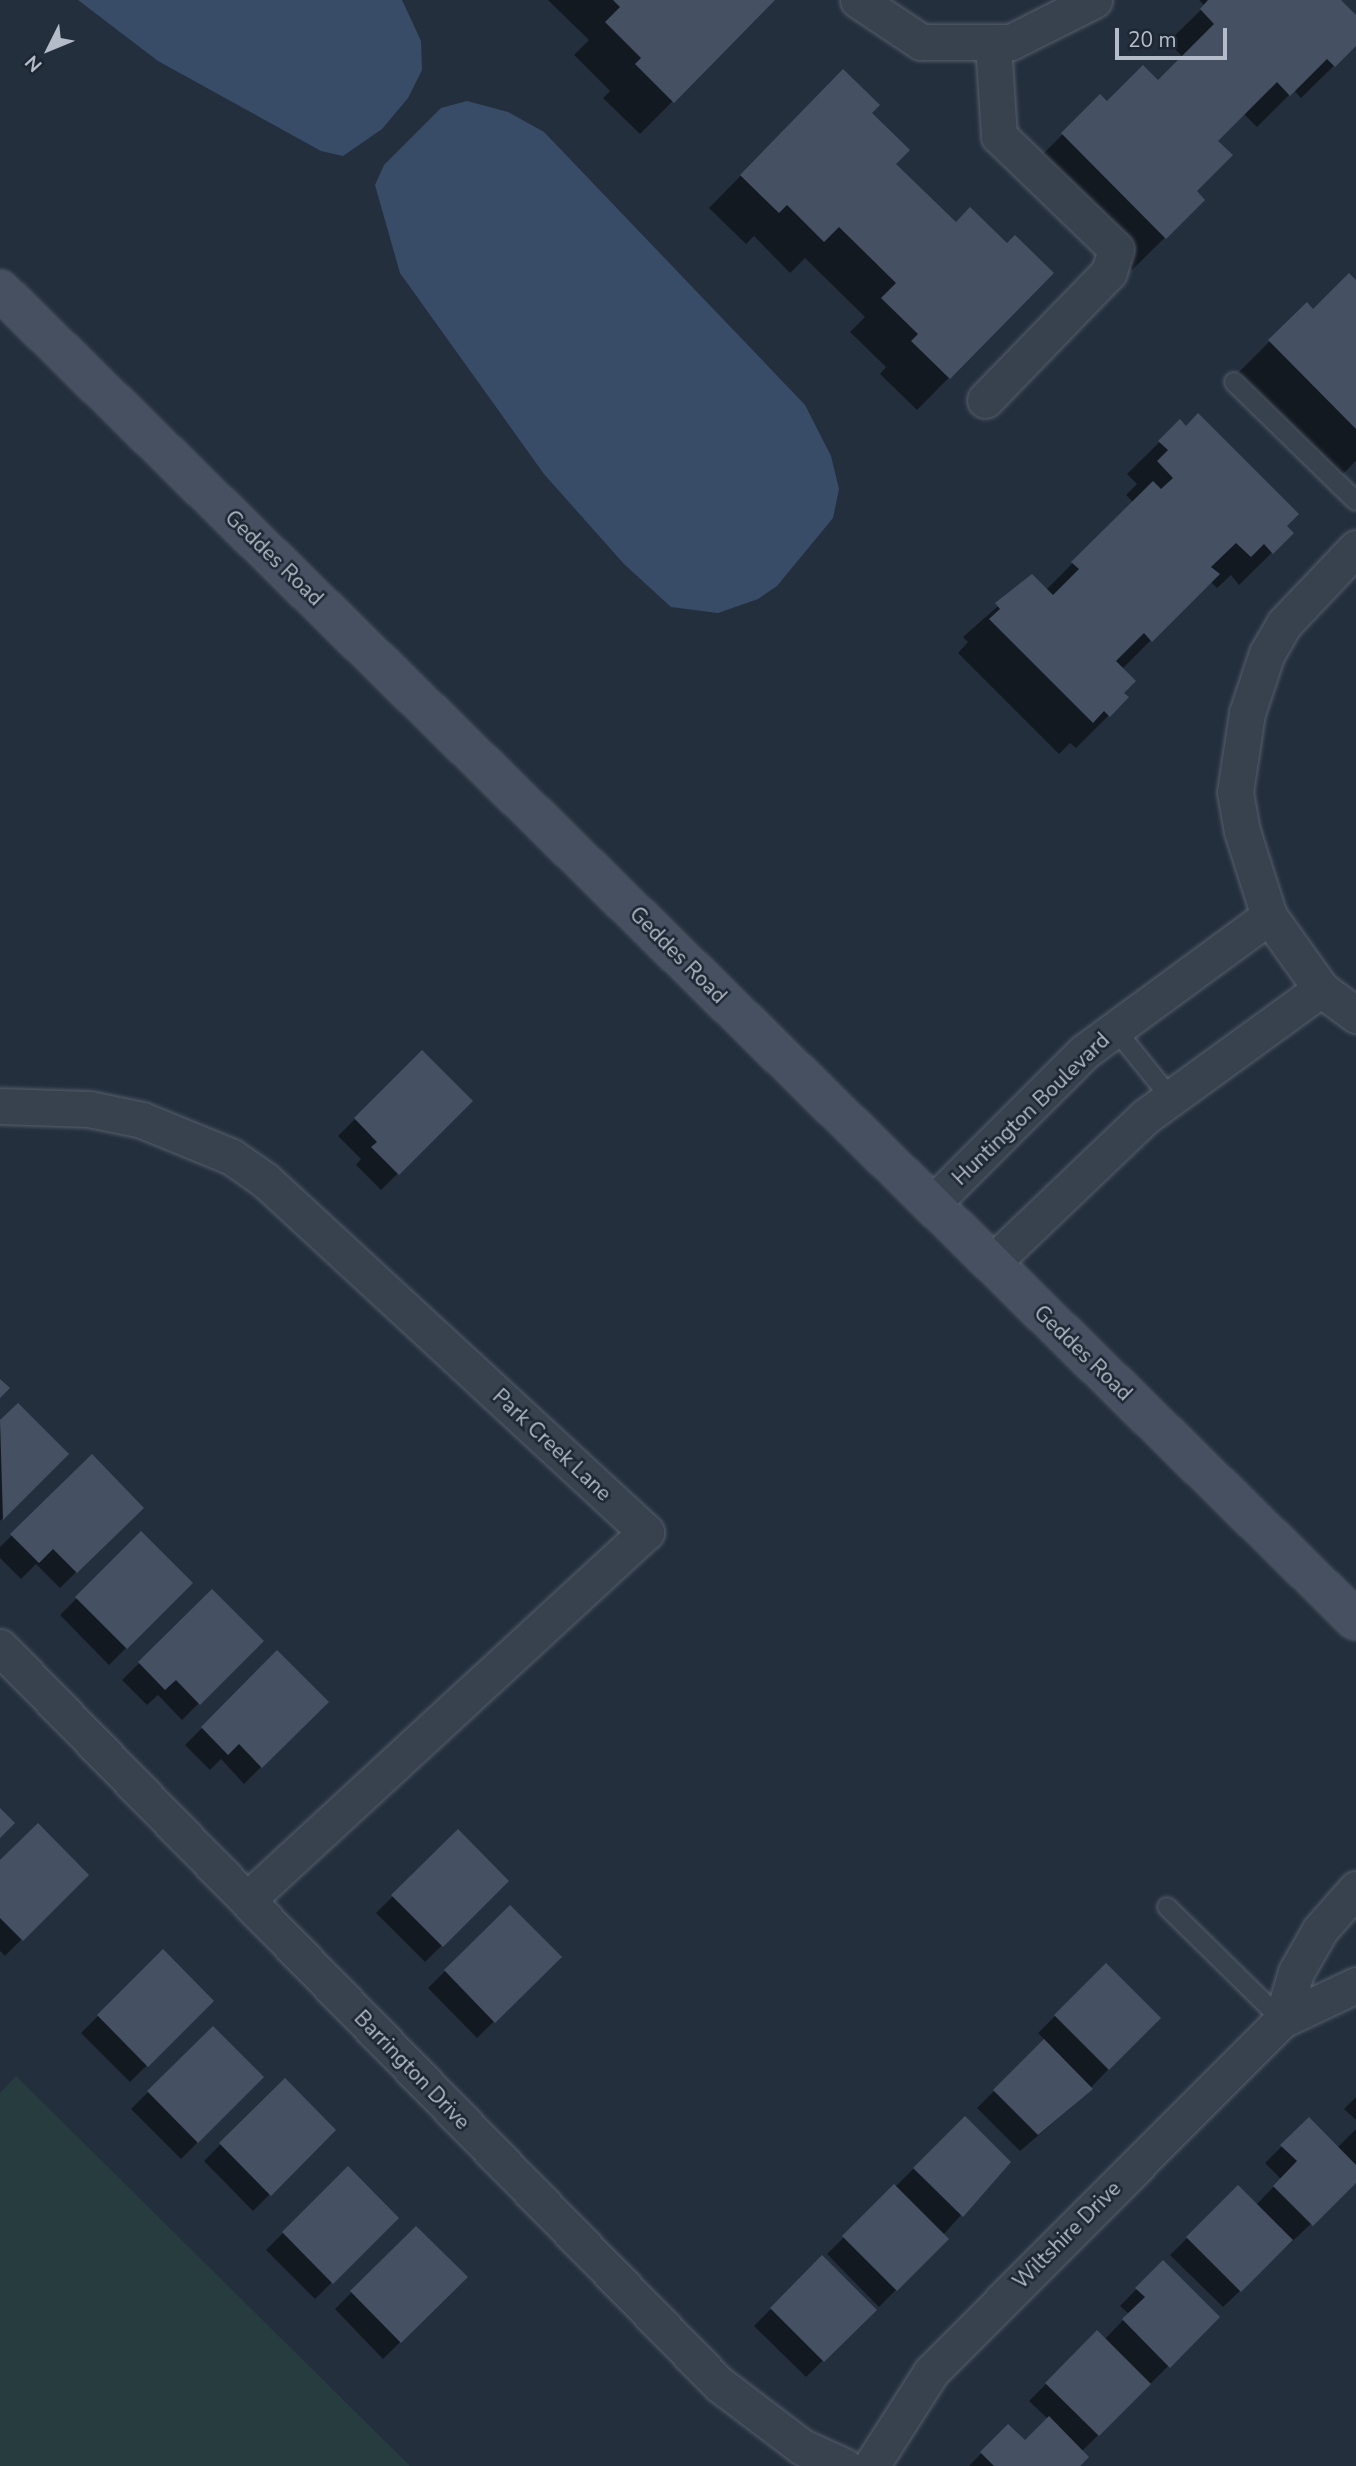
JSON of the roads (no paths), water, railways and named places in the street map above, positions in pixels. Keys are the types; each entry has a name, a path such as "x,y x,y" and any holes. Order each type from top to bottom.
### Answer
{"main road":[{"name":"Geddes Road","path":"0,290 1356,1620"}],"street":[{"path":"858,0 921,42 1002,42 1094,0"},
{"path":"985,400 1109,272 1116,249 999,136 1002,42"},
{"path":"1356,548 1284,624 1263,663 1247,713 1235,792 1242,831 1269,916 1296,959 1321,989 1356,1015"},
{"name":"Huntington Boulevard","path":"931,1205 1084,1052 1269,916"},
{"path":"992,1263 1059,1195 1169,1097 1321,989"},
{"name":"Park Creek Lane","path":"0,1106 78,1108 142,1120 232,1157 265,1180 646,1532 247,1900"},
{"name":"Barrington Drive","path":"0,1647 719,2384 802,2447 844,2466"},
{"name":"Wiltshire Drive","path":"1282,2020 1296,1972 1320,1930 1356,1888"},
{"name":"Wiltshire Drive","path":"871,2466 931,2372 1282,2020 1356,1985"}],"lane":[{"path":"1234,382 1356,501"},
{"path":"1115,1029 1169,1097"},
{"path":"1167,1907 1282,2020"}],"water":[{"path":"78,0 402,0 421,41 422,70 408,98 382,129 343,156 321,151 158,61"},
{"path":"467,101 508,112 544,132 805,405 831,456 839,489 833,518 777,586 758,599 718,613 671,607 624,564 544,474 400,273 375,185 384,165 441,108"}]}
